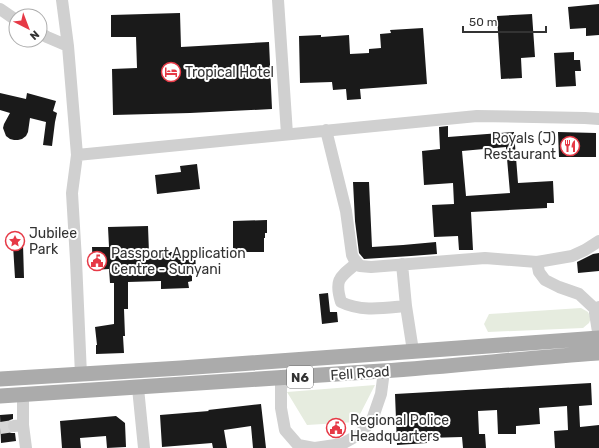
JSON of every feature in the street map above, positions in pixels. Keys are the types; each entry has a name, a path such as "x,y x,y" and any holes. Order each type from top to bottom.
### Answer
{"main road":[{"name":"Fell Road","path":"0,379 81,375 599,338"},
{"name":"Fell Road","path":"0,396 384,371 599,353"}],"street":[{"path":"62,0 68,46 77,154 72,193 77,268 81,375"},
{"path":"278,0 287,134"},
{"path":"48,38 68,46"},
{"path":"77,154 476,116 599,119"},
{"path":"326,130 346,211 352,255 360,266 371,267 485,258 537,262 572,256 599,241"},
{"path":"537,262 539,272 545,280 579,294 598,309 595,313 599,338"},
{"path":"357,263 338,281 338,291 341,302 348,306 364,309 406,306"},
{"path":"402,264 406,306 413,351"},
{"path":"281,378 281,408 285,430 298,445 315,448 342,444 360,434 372,420 381,394 384,371"},
{"path":"138,388 144,448"},
{"path":"23,394 19,425 26,448"}],"shaded area":[{"path":"581,308 588,312 591,318 589,323 583,328 488,332 484,324 489,314"},
{"path":"375,385 356,422 307,425 287,392"}],"building":[{"path":"599,4 599,35 586,36 586,28 570,29 568,7"},
{"path":"180,13 181,47 269,42 272,109 113,115 112,69 137,68 136,37 111,37 111,15"},
{"path":"532,14 535,57 521,58 522,78 501,79 497,16"},
{"path":"423,28 427,84 360,89 361,99 347,100 346,89 333,90 332,82 300,83 299,36 321,35 321,37 349,35 350,54 369,53 369,49 381,48 380,34 391,33 390,30"},
{"path":"574,52 574,60 580,60 581,71 575,71 576,86 556,87 554,53"},
{"path":"0,93 26,99 27,93 56,101 53,111 57,113 52,146 43,145 46,122 30,118 28,132 22,139 14,140 6,136 3,128 10,113 0,110"},
{"path":"448,126 448,137 514,132 518,183 553,181 554,203 547,203 547,208 471,212 473,250 459,250 458,236 434,237 432,205 454,204 453,183 424,185 422,151 440,149 439,127","holes":["506,147 510,193 466,196 462,151"]},
{"path":"558,132 596,133 596,157 559,157"},
{"path":"197,164 200,189 157,194 155,175 181,172 180,166"},
{"path":"353,182 369,182 372,247 436,242 437,254 364,259 359,253 355,221"},
{"path":"267,220 267,233 265,233 264,238 264,252 233,252 233,221"},
{"path":"148,226 149,253 195,251 196,271 192,271 192,281 188,282 189,288 161,289 161,281 128,282 128,309 124,309 124,353 96,354 97,345 95,327 114,324 114,283 110,283 109,269 93,270 92,247 109,247 108,227"},
{"path":"23,244 24,278 15,278 13,245"},
{"path":"599,253 599,271 578,273 577,262 593,254"},
{"path":"328,293 330,312 337,312 338,322 322,324 319,294"},
{"path":"591,383 592,405 579,406 580,427 599,425 599,448 555,448 554,431 568,430 567,406 539,408 540,424 516,426 516,434 498,434 497,410 478,411 479,434 485,434 486,448 463,448 462,437 426,438 427,443 397,445 395,394"},
{"path":"261,404 266,448 253,448 251,426 224,430 227,448 213,448 212,443 162,447 160,415 209,411 208,410"},
{"path":"13,414 13,419 7,423 7,427 8,431 15,433 16,441 1,443 0,415"},
{"path":"116,416 125,423 126,447 107,448 106,436 80,438 81,448 62,448 60,421"}],"tunnel":[{"path":"0,428 14,426"}],"place":[{"name":"Tropical Hotel","path":"171,72"},
{"name":"Royals (J) Restaurant","path":"570,146"},
{"name":"Jubilee Park","path":"15,241"},
{"name":"Passport Application Centre - Sunyani","path":"97,261"},
{"name":"Regional Police Headquarters","path":"336,428"}]}
